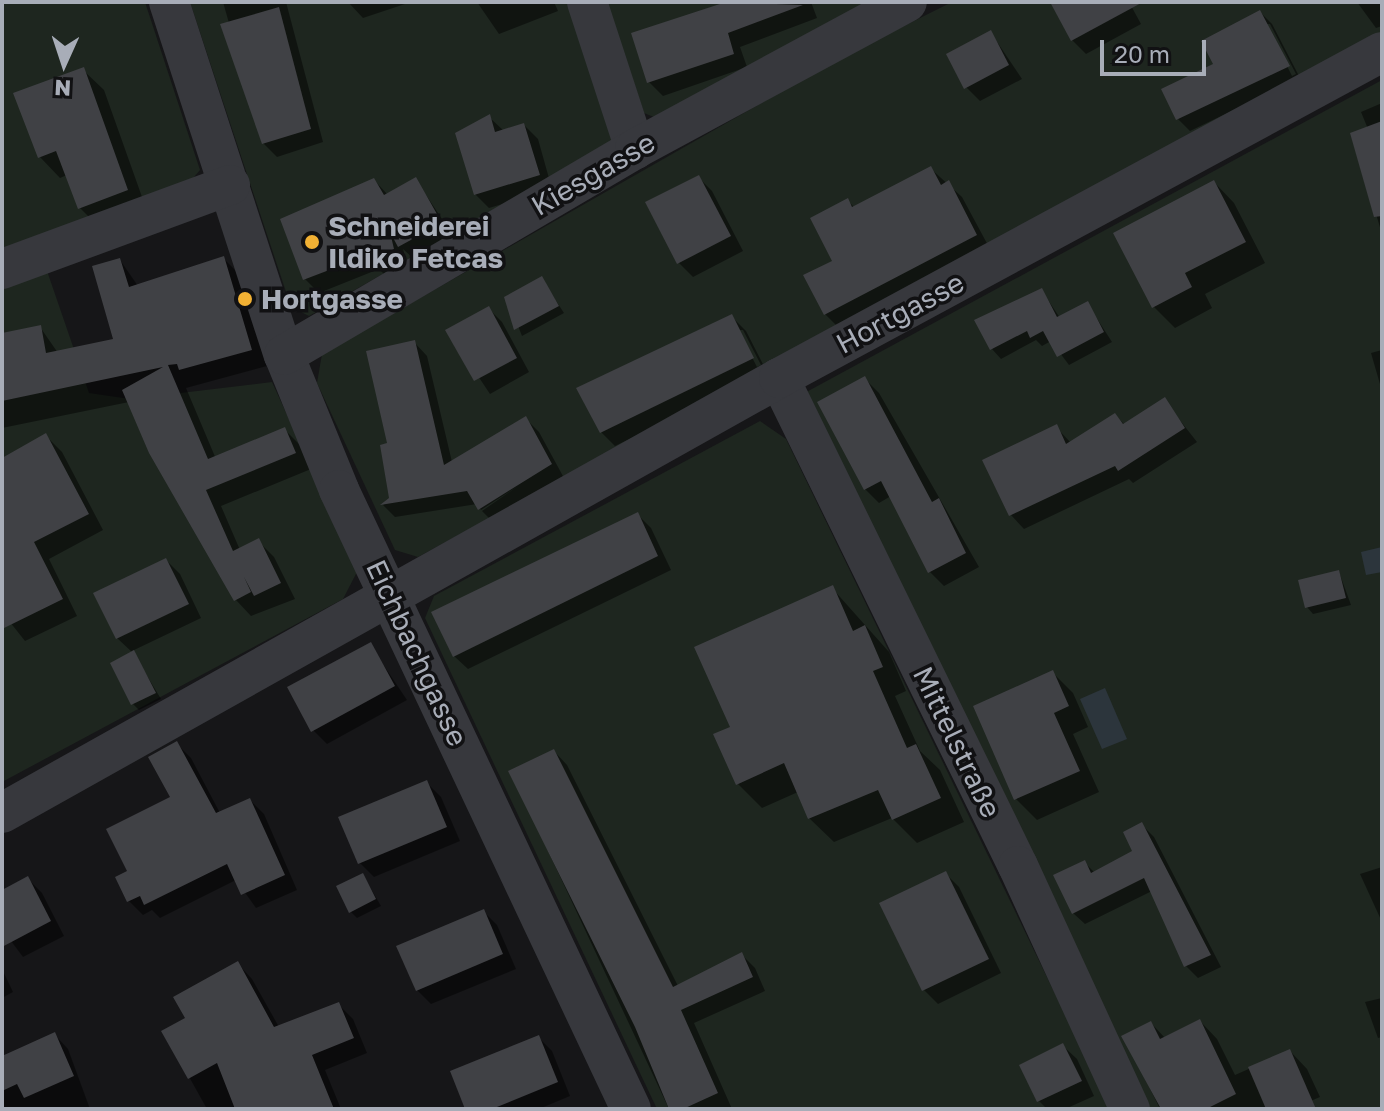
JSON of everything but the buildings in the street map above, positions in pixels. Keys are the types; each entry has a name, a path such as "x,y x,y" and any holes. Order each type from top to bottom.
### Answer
{"street":[{"name":"Eichbachgasse","path":"169,2 284,355 390,597 631,1109"},
{"path":"587,2 635,149"},
{"name":"Kiesgasse","path":"284,355 635,149 907,2"},
{"name":"Hortgasse","path":"2,813 779,378 1382,52"},
{"path":"2,269 230,185"},
{"name":"Mittelstraße","path":"779,378 1018,866 1130,1109"}],"shaded area":[{"path":"2,2 145,2 200,170 189,183 2,253"},
{"path":"190,2 573,2 618,140 309,316 291,307"},
{"path":"607,2 876,2 661,120 644,113"},
{"path":"952,2 1382,2 1382,35 418,557 395,550 317,383 322,354 840,58"},
{"path":"1382,80 1382,1109 1147,1109 799,396"},
{"path":"45,265 89,393 130,399 272,382 358,570 343,599 2,782 2,280"},
{"path":"760,421 786,439 1111,1109 657,1109 425,618 434,596"},
{"path":"1382,547 1382,572 1366,575 1361,552"},
{"path":"1105,688 1127,739 1102,749 1080,699"}],"place":[{"name":"Schneiderei Ildiko Fetcas","path":"312,242"},
{"name":"Hortgasse","path":"245,299"}]}
